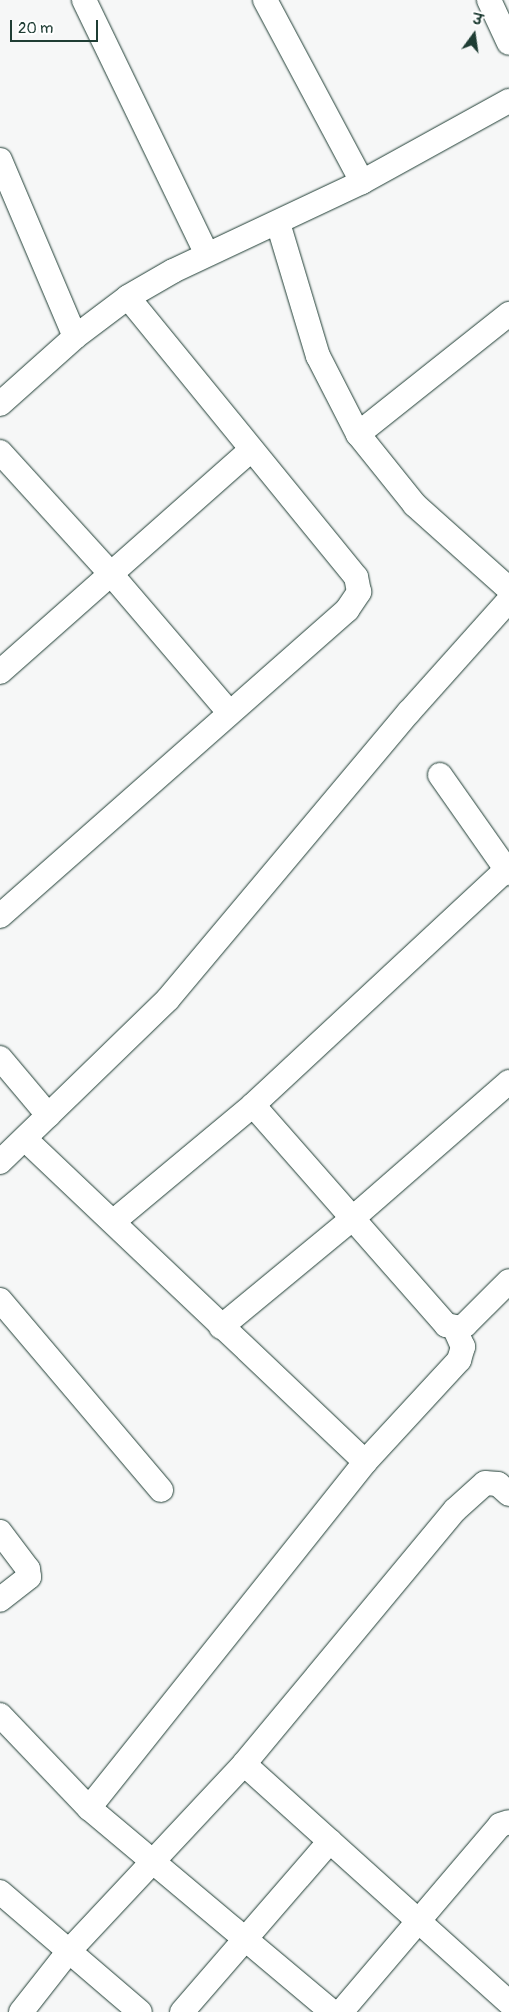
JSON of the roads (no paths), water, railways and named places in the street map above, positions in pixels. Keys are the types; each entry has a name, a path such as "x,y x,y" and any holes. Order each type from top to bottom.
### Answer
{"street":[{"path":"84,0 207,254"},
{"path":"264,0 362,182"},
{"path":"489,0 509,42"},
{"path":"0,404 75,337 128,297 207,254 278,223 362,182 509,101"},
{"path":"0,160 75,337"},
{"path":"0,1162 168,999 408,712 507,586 415,506 358,434 318,356 278,223"},
{"path":"0,916 229,712 347,610 359,592 356,577 250,450 128,297"},
{"path":"358,434 509,314"},
{"path":"0,672 250,450"},
{"path":"0,452 111,574 229,712"},
{"path":"114,1221 253,1105 508,870 440,775"},
{"path":"0,1058 48,1115"},
{"path":"221,1327 353,1218 509,1082"},
{"path":"253,1105 442,1322 459,1328 474,1318 509,1281"},
{"path":"25,1139 114,1221 221,1327 365,1462"},
{"path":"0,1300 161,1490"},
{"path":"89,1808 365,1462 460,1360 463,1347 454,1327"},
{"path":"21,2012 69,1951 155,1862 244,1764 454,1510 485,1483 498,1484 509,1494"},
{"path":"0,1532 28,1569 29,1577 0,1600"},
{"path":"0,1715 89,1808 332,2012"},
{"path":"244,1764 506,2004"},
{"path":"341,2012 500,1825 509,1822"},
{"path":"182,2012 330,1841"},
{"path":"0,1892 140,2012"}]}
